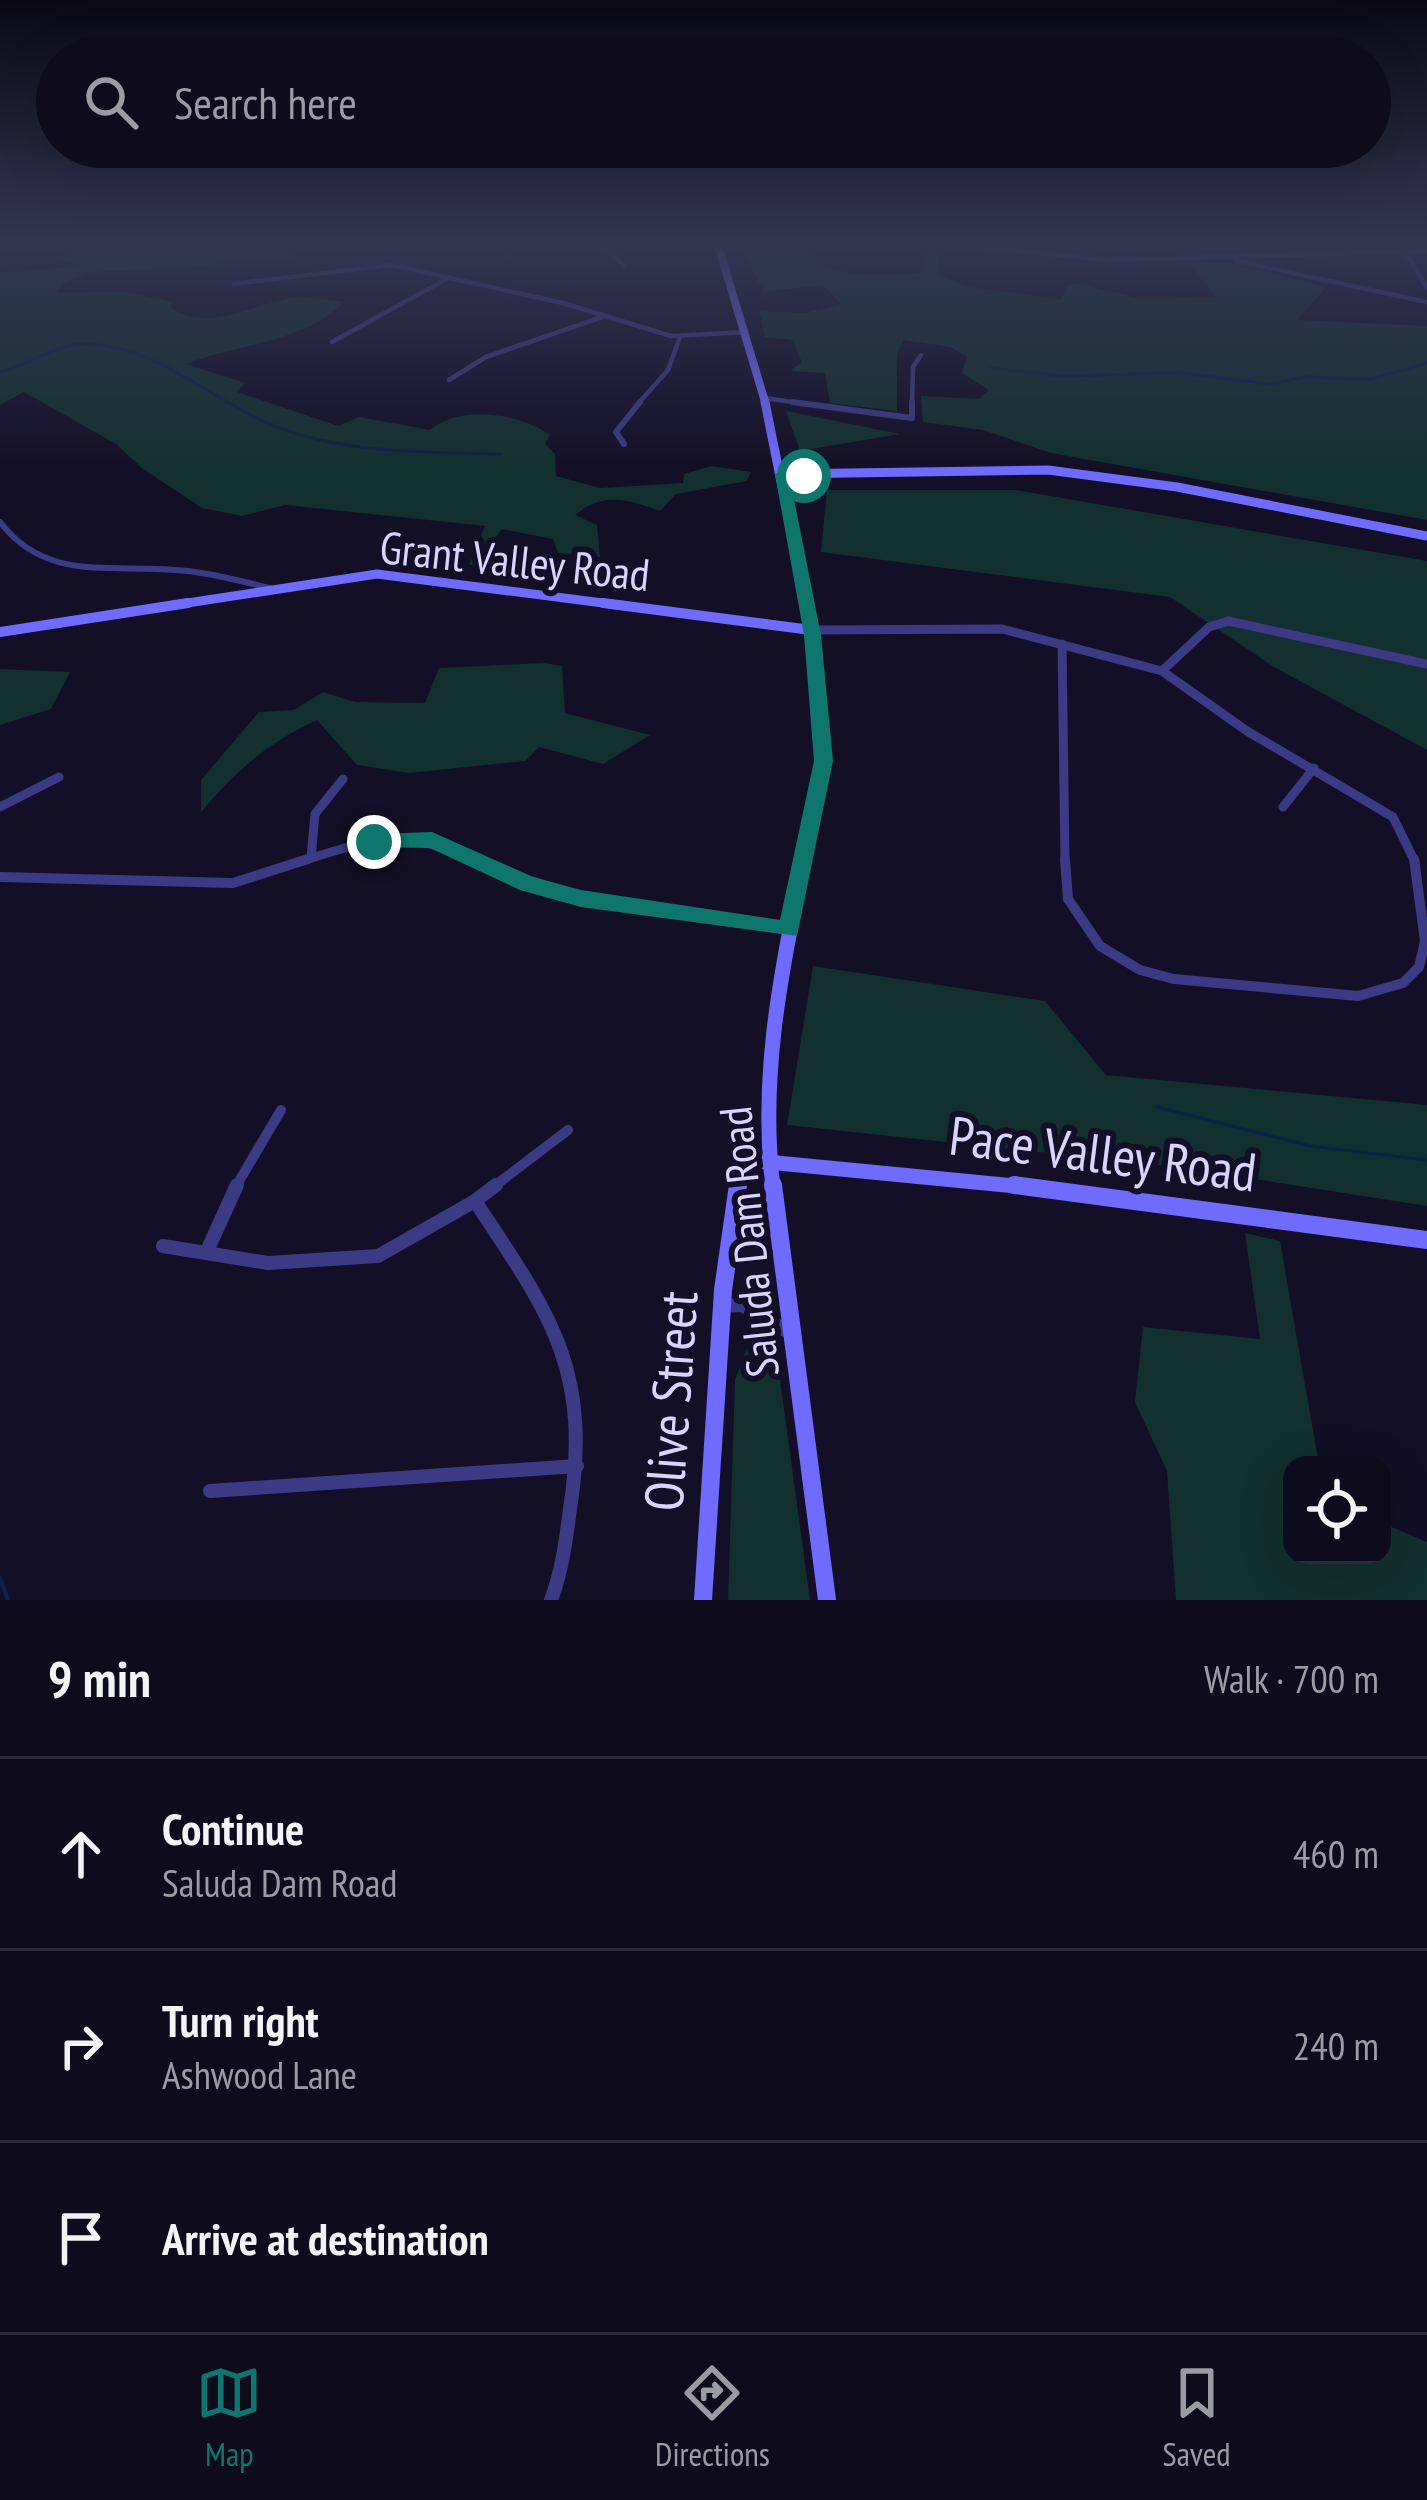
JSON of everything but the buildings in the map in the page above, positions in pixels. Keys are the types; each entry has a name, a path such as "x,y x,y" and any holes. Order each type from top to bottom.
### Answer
{"street":[{"path":"332,342 373,320"},
{"path":"449,380 496,349 555,339 596,320"},
{"path":"612,320 680,337 746,332"},
{"name":"Saluda Dam Road","path":"742,320 782,474 811,630 824,761 789,930 766,1074 768,1159 827,1600"},
{"path":"623,445 616,432 626,416 666,381 680,337"},
{"path":"764,398 912,418 913,367 920,355"},
{"path":"782,474 886,469 1095,475 1427,536"},
{"path":"0,522 21,551 59,567 187,571 270,587"},
{"name":"Grant Valley Road","path":"0,632 104,619 270,587 392,575 811,630"},
{"path":"1162,671 1209,627 1228,621 1427,664"},
{"path":"811,630 1001,629 1062,644 1162,671 1247,731 1384,807 1405,834 1421,892 1425,941 1419,967 1403,983 1358,997 1174,979 1113,957 1081,925 1068,899 1060,803 1062,644"},
{"path":"1283,807 1314,768"},
{"path":"0,807 59,777"},
{"path":"311,858 307,834 314,812 343,779"},
{"path":"0,877 206,886 274,874 311,858 374,842 432,840 528,884 581,899 789,930"},
{"path":"207,1251 250,1153 281,1110"},
{"path":"163,1246 268,1262 378,1256 475,1201 568,1130"},
{"name":"Pace Valley Road","path":"768,1159 1304,1220 1427,1240"},
{"name":"Olive Street","path":"703,1600 722,1306 740,1173 747,1160 768,1159"},
{"path":"475,1201 563,1345 573,1378 577,1466 560,1577 551,1600"},
{"path":"722,1306 742,1305 793,1334"},
{"path":"210,1491 262,1490 480,1466 577,1466"}],"green space":[{"path":"0,320 320,320 290,334 186,364 245,383 237,392 338,426 359,417 430,430 473,414 522,421 550,435 545,444 555,454 556,476 600,488 683,483 684,474 711,466 751,472 747,481 676,494 660,511 616,500 586,508 575,515 597,525 600,557 558,553 553,539 502,529 476,564 469,565 485,526 285,505 242,516 202,508 143,469 116,444 24,392 0,405"},
{"path":"761,320 1297,320 1427,326 1427,520 1051,453 983,430 923,422 921,396 979,399 989,390 962,373 967,357 951,347 904,340 897,353 897,411 830,403 825,373 790,371 802,362 792,340 765,337"},
{"path":"786,411 900,434 800,451"},
{"path":"827,490 1016,490 1427,561 1427,750 1274,667 1170,597 821,552"},
{"path":"562,666 565,713 650,735 603,764 539,747 525,761 409,773 357,765 317,720 253,759 201,812 201,780 259,712 294,710 323,692 355,702 425,703 439,668"},
{"path":"0,669 70,672 51,709 0,725"},
{"path":"813,966 1045,1001 1106,1075 1427,1105 1427,1206 1178,1167 787,1125"},
{"path":"1245,1233 1280,1241 1317,1456 1283,1456 1283,1564 1391,1564 1391,1527 1427,1542 1427,1600 1176,1600 1167,1471 1135,1402 1143,1327 1260,1339"},
{"path":"750,1340 777,1357 810,1600 728,1600 735,1380"}],"waterway":[{"path":"0,372 65,347 113,347 160,364 249,414 299,434 385,450 501,454"},
{"path":"991,368 1061,376 1180,373 1270,384 1304,377 1372,379 1427,363"},
{"path":"1157,1107 1310,1146 1427,1160"},
{"path":"0,1578 8,1600"}],"route":[{"path":"374,842 432,840 528,884 581,899 789,930 824,761 812,635 782,474 804,476"}]}
